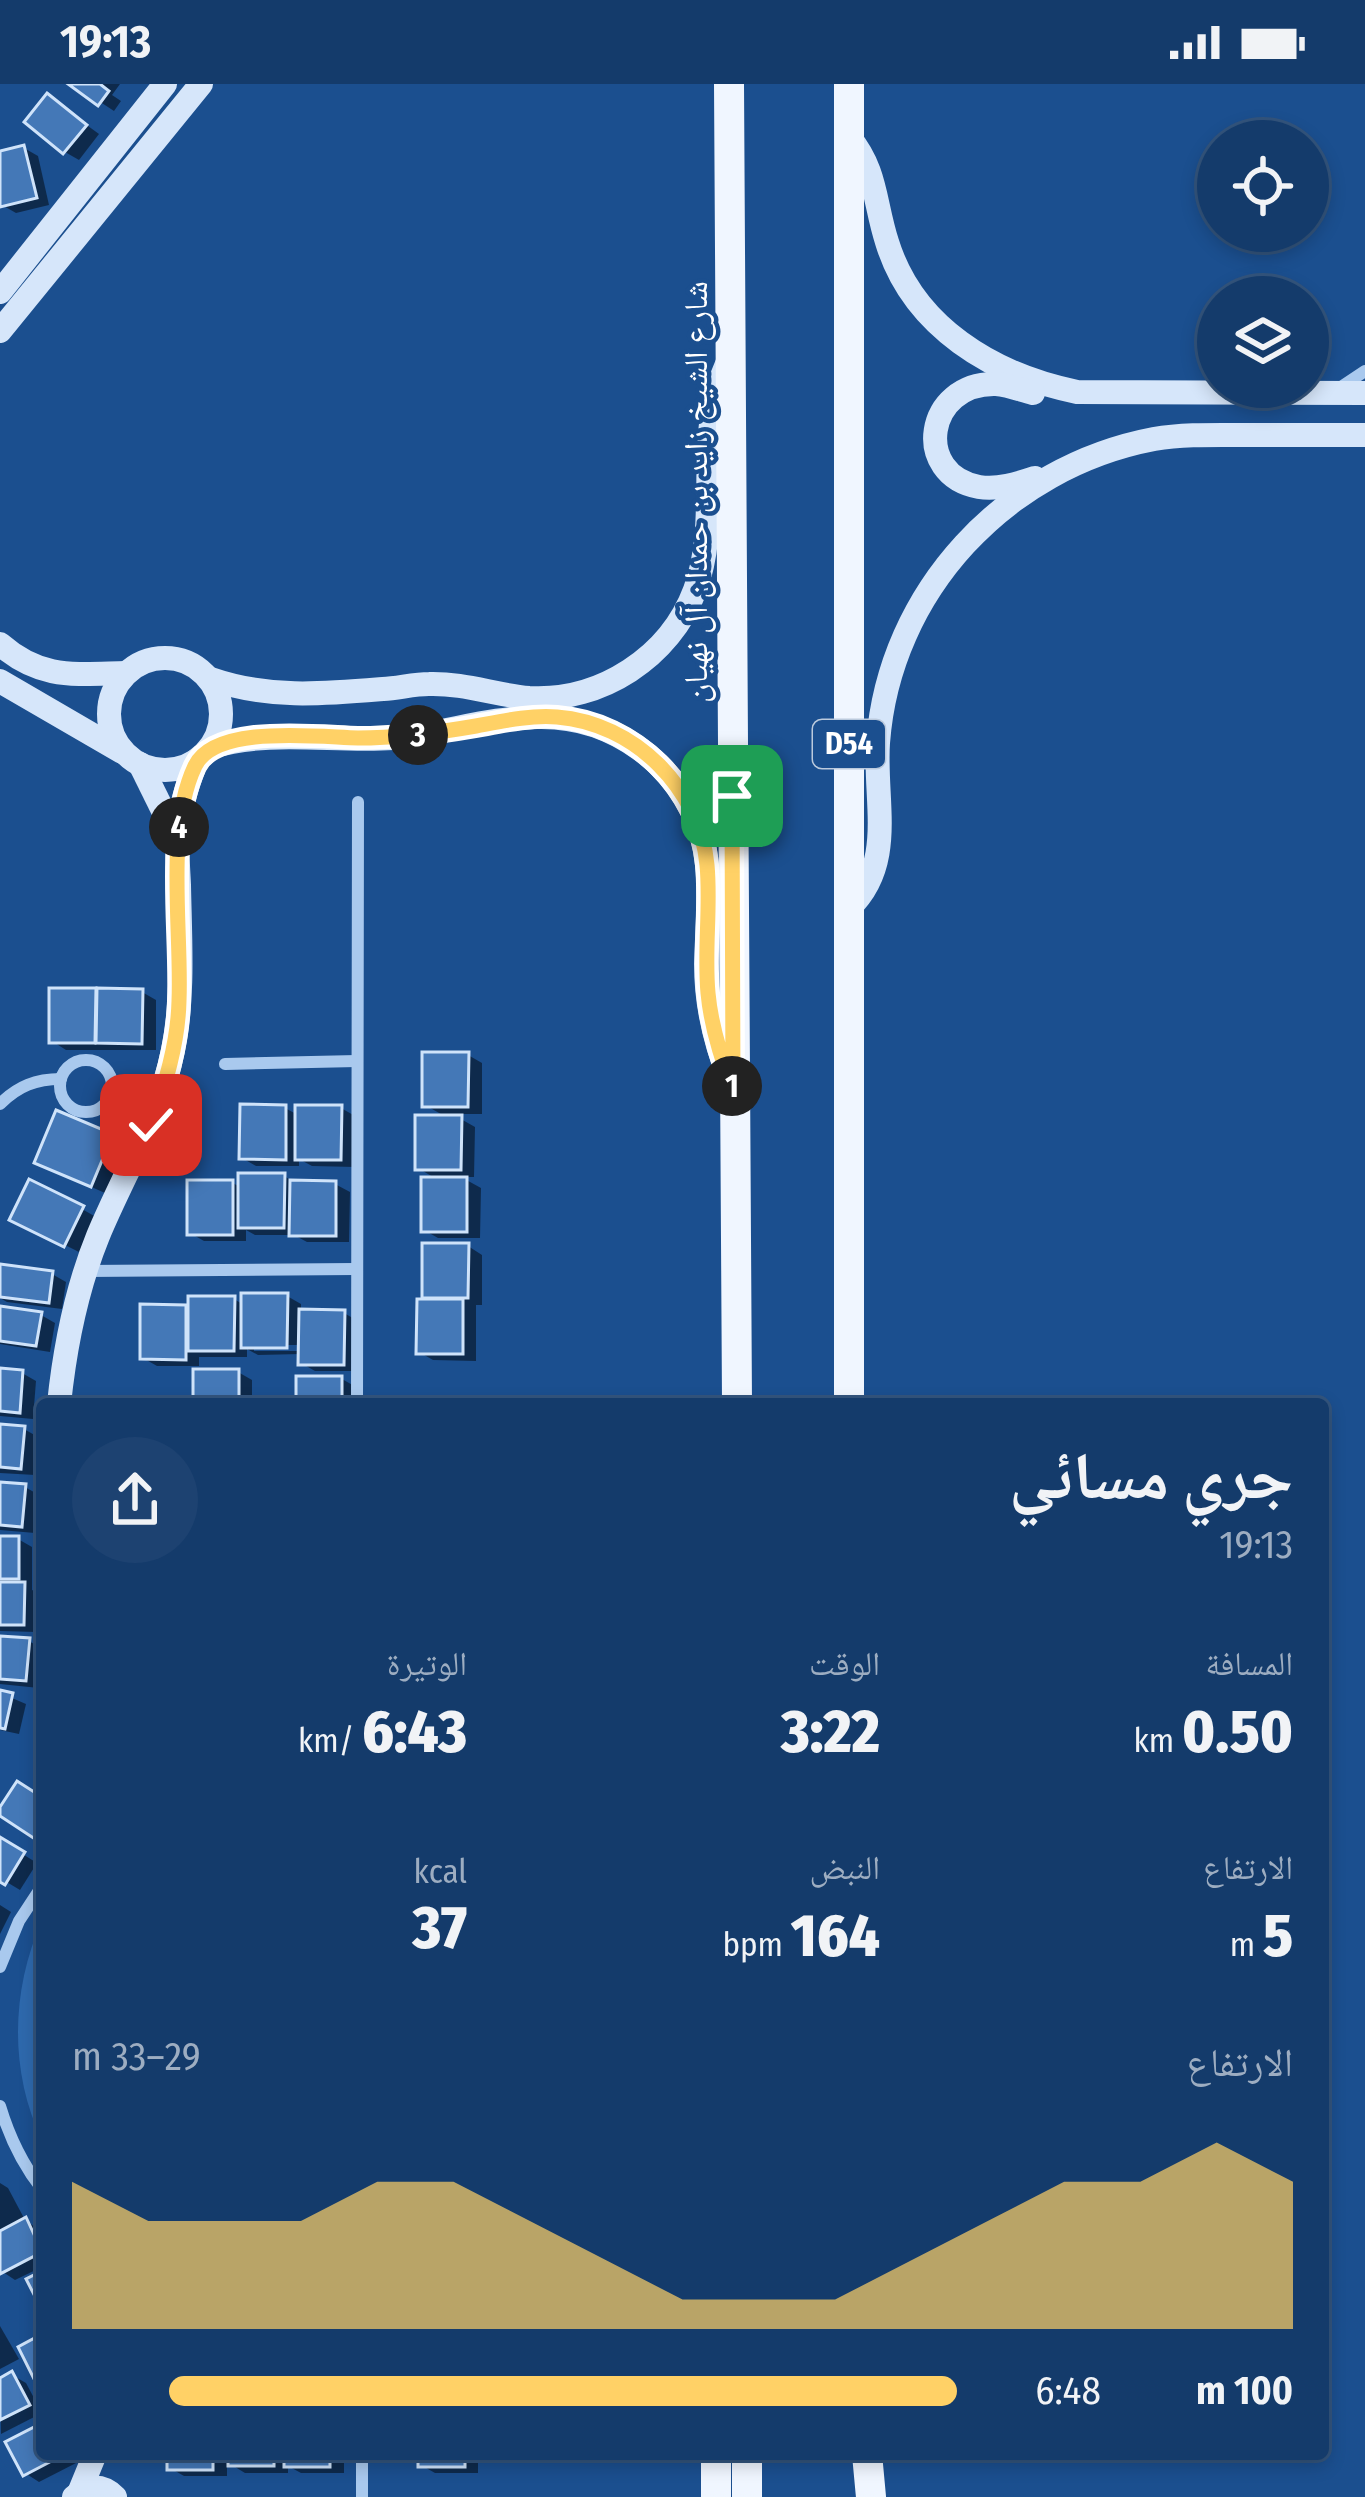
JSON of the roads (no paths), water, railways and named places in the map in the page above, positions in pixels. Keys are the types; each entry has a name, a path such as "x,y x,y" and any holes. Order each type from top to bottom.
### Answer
{"main road":[{"name":"شارع الشيخ زايد بن حمدان آل نهيان","path":"729,84 736,1398"},
{"name":"D54","path":"848,84 849,1398"},
{"path":"716,2460 716,2497"},
{"path":"747,2460 747,2497"},
{"path":"850,2460 850,2497"},
{"path":"868,2460 871,2497"}],"street":[{"path":"0,292 165,84"},
{"path":"0,331 201,84"},
{"path":"849,137 870,170 888,246 900,274 933,321 975,354 1040,383 1077,392"},
{"path":"211,679 262,693 445,684 550,698 602,686 646,659 681,619 701,570 710,418 730,356"},
{"path":"1331,394 1365,371"},
{"path":"1365,393 1077,392 1054,397 996,384 951,398 936,423 944,466 974,486 1011,486 1101,452 1159,438 1365,435"},
{"path":"849,908 870,884 877,866 880,722 887,680 906,630 954,556 1005,506 1054,472"},
{"path":"0,644 28,666 49,672 126,673"},
{"path":"60,1398 85,1271 151,1125 174,1047 179,1007 177,839 183,799 219,731 222,713 211,679 197,666 160,657 126,673 116,685 109,715 117,744 134,760 177,839"},
{"path":"0,681 134,760 169,770 260,737 389,738 553,717 611,731 656,761 687,800 704,847 708,994 733,1089"},
{"path":"309,694 310,737"},
{"path":"357,1398 358,802"},
{"path":"87,1060 108,1072 112,1089 97,1109 81,1111 62,1095 62,1079 71,1065 87,1060"},
{"path":"225,1064 357,1061"},
{"path":"0,1104 28,1083 62,1079"},
{"path":"85,1271 356,1269"},
{"path":"0,1967 19,1921 36,1895"},
{"path":"0,2106 16,2149 36,2182"},
{"path":"76,2495 96,2460"},
{"path":"101,2460 114,2495"},
{"path":"362,2460 362,2497"},
{"path":"76,2495 99,2487 114,2495"}]}
